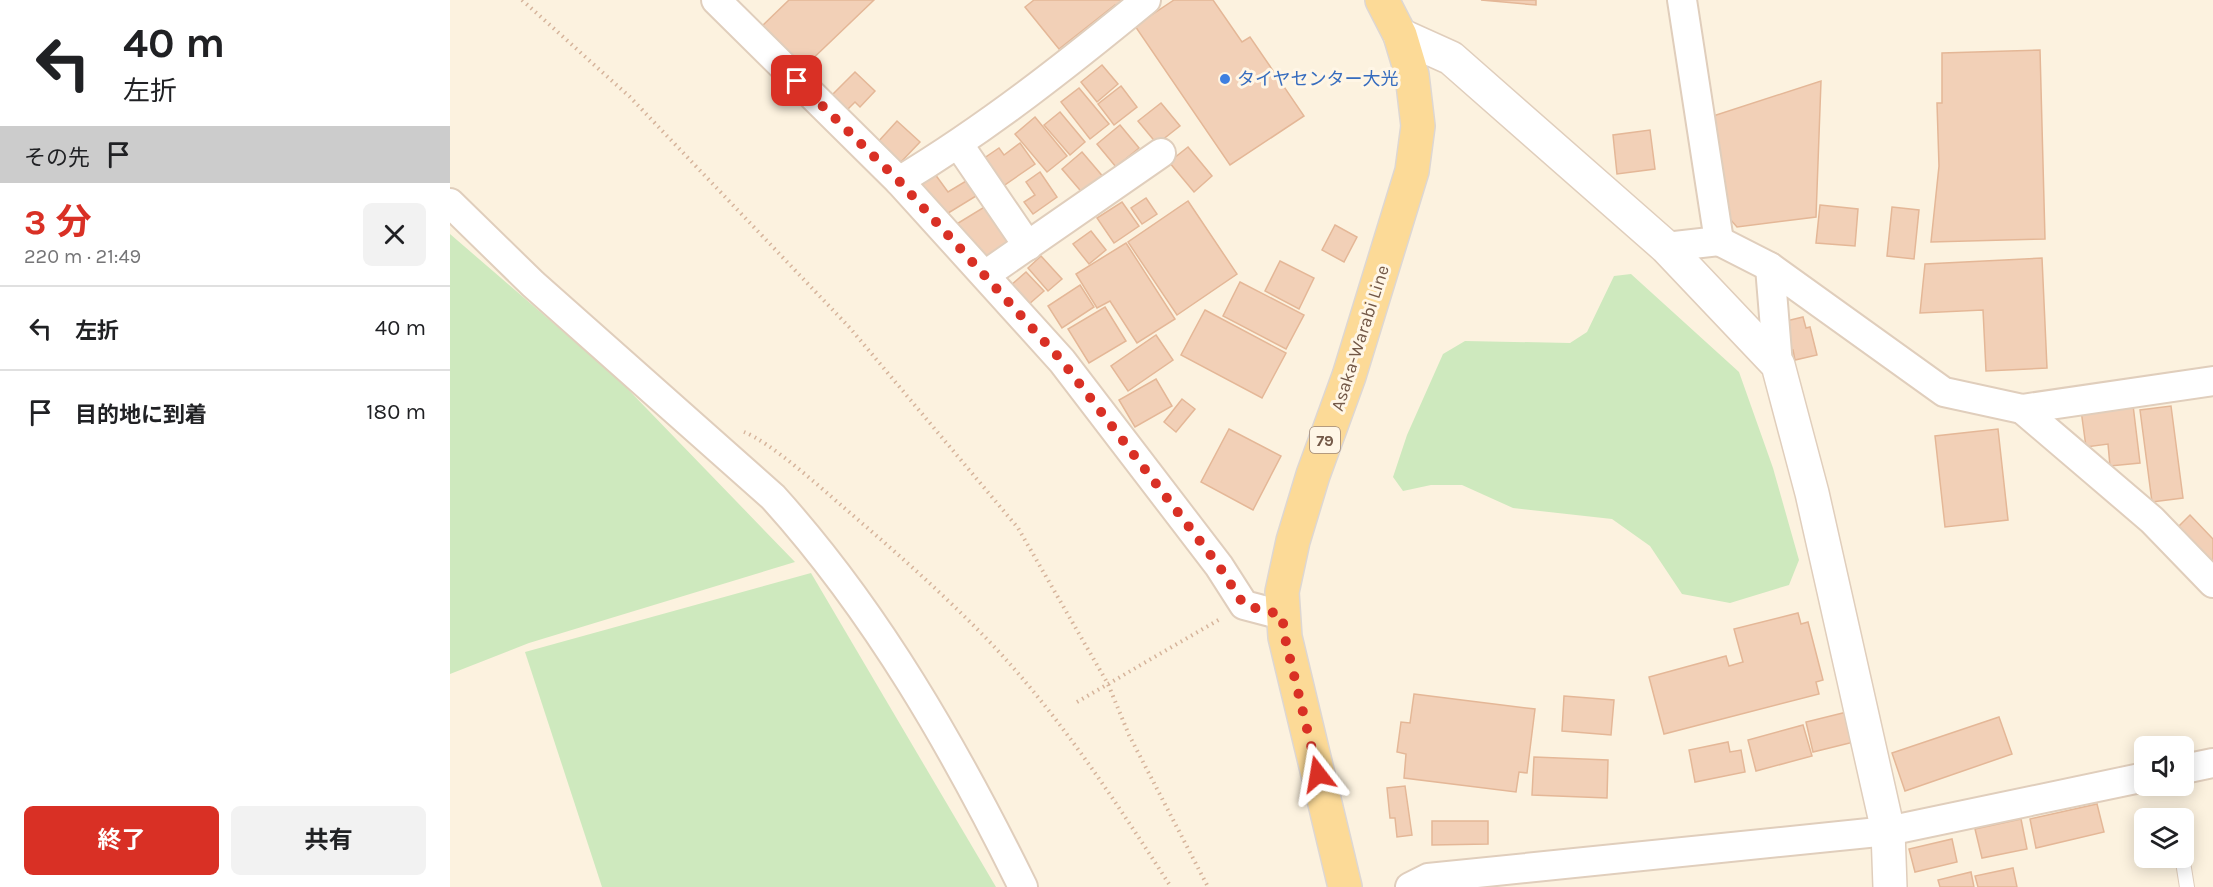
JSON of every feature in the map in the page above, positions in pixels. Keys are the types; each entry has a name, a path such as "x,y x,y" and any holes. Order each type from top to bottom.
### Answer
{"main road":[{"name":"Asaka-Warabi Line","path":"1345,887 1285,638 1282,592 1302,511 1349,376 1412,171 1416,147 1417,104 1412,75 1400,35 1382,0"}],"street":[{"path":"716,0 899,181 1062,361 1219,566 1244,605 1282,615"},
{"path":"899,181 959,145 1060,70 1146,0"},
{"path":"1682,0 1719,241"},
{"path":"1400,35 1451,58 1666,247 1778,365"},
{"path":"959,145 1028,246"},
{"path":"985,275 1161,153"},
{"path":"450,203 533,284 765,489 807,534 830,562 922,702 961,767 1023,887"},
{"path":"1666,247 1719,241 1770,267 1944,392 2022,409 2213,381"},
{"path":"1770,267 1778,365 1812,493 1888,831 1890,887"},
{"path":"2022,409 2152,520 2213,583"},
{"path":"2194,767 2213,763"},
{"path":"1410,887 1428,878 1888,831 2134,779"}],"lane":[{"path":"2184,868 2187,887"}],"path":[{"path":"522,0 630,97 850,328 1018,528 1108,684 1129,735 1208,887"},
{"path":"741,431 751,435 826,492 902,557 984,636 1079,752 1171,887"},
{"path":"1077,702 1244,605"}],"green space":[{"path":"450,234 618,379 795,562 529,643 450,674"},
{"path":"1631,274 1739,372 1773,468 1799,560 1789,585 1730,603 1682,594 1650,546 1612,519 1513,508 1462,485 1431,485 1403,491 1393,477 1407,435 1443,354 1465,341 1570,343 1587,332 1614,276"},
{"path":"811,573 996,887 602,887 525,652"}],"building":[{"path":"789,0 874,0 803,68 762,26"},
{"path":"1034,0 1131,0 1119,9 1115,5 1059,49 1025,7"},
{"name":"タイヤセンター大光","path":"1174,0 1213,0 1242,42 1250,37 1304,116 1230,165 1135,26"},
{"path":"1481,0 1536,0 1536,5"},
{"path":"2040,50 2045,239 1931,242 1939,166 1937,103 1942,103 1942,53"},
{"path":"1102,65 1118,84 1097,102 1081,82"},
{"path":"855,72 875,91 860,107 855,102 846,111 831,96"},
{"path":"1821,81 1816,217 1737,227 1729,218 1710,117"},
{"path":"1121,86 1137,107 1114,125 1098,104"},
{"path":"1079,88 1109,124 1090,139 1061,102"},
{"path":"1161,103 1180,126 1157,144 1138,121"},
{"path":"1060,112 1085,142 1070,155 1044,125"},
{"path":"1035,117 1067,156 1047,172 1015,134"},
{"path":"897,121 920,142 899,164 877,143"},
{"path":"1120,125 1139,148 1116,167 1097,144"},
{"path":"1650,130 1655,169 1617,174 1613,135"},
{"path":"1020,143 1035,164 999,189 980,161 999,148 1004,155"},
{"path":"1188,147 1212,176 1194,192 1169,162"},
{"path":"1082,152 1105,179 1085,196 1062,169"},
{"path":"932,170 948,192 971,178 981,193 945,215 914,182"},
{"path":"1040,172 1057,197 1033,214 1024,202 1035,195 1026,182"},
{"path":"1146,198 1157,214 1142,224 1131,208"},
{"path":"1188,201 1237,274 1177,315 1128,242"},
{"path":"1122,202 1139,226 1114,243 1097,218"},
{"path":"1820,205 1858,209 1855,246 1816,243"},
{"path":"986,206 1010,245 986,260 976,244 973,247 955,225"},
{"path":"1892,207 1919,210 1914,259 1887,256"},
{"path":"1335,225 1357,237 1344,262 1322,250"},
{"path":"1091,231 1106,250 1089,264 1073,244"},
{"path":"1126,243 1175,319 1137,343 1110,301 1097,308 1076,274"},
{"path":"1041,256 1062,279 1048,291 1028,268"},
{"path":"2042,258 2047,368 1986,371 1983,310 1920,313 1925,264"},
{"path":"1280,261 1314,278 1299,309 1265,291"},
{"path":"1026,272 1044,291 1028,305 1010,286"},
{"path":"1240,282 1304,315 1286,349 1223,316"},
{"path":"1080,285 1094,307 1062,328 1048,306"},
{"path":"1105,307 1126,341 1089,363 1068,329"},
{"path":"1205,310 1286,353 1262,398 1181,355"},
{"path":"1803,317 1806,328 1810,327 1817,355 1795,360 1793,350 1789,351 1782,322"},
{"path":"1156,335 1173,360 1128,391 1111,366"},
{"path":"1156,379 1172,406 1135,427 1119,400"},
{"path":"1182,399 1195,409 1176,432 1164,422"},
{"path":"2133,405 2140,463 2110,466 2108,444 2086,447 2081,410"},
{"path":"2171,406 2183,498 2152,502 2140,410"},
{"path":"1229,429 1281,456 1253,510 1201,482"},
{"path":"1998,429 2008,520 1945,527 1935,436"},
{"path":"2190,515 2213,539 2213,566 2174,531"},
{"path":"1798,613 1801,624 1808,622 1823,680 1816,682 1819,694 1664,734 1649,677 1726,656 1729,666 1743,662 1734,629"},
{"path":"1414,694 1535,709 1527,773 1519,772 1516,792 1404,778 1406,754 1397,752 1401,722 1410,723"},
{"path":"1564,696 1614,700 1611,735 1562,731"},
{"path":"1855,710 1862,740 1813,752 1806,722"},
{"path":"1999,717 2012,754 1905,791 1892,753"},
{"path":"1803,725 1812,756 1756,771 1748,740"},
{"path":"1728,742 1730,752 1741,750 1745,772 1695,782 1689,750"},
{"path":"1534,757 1608,760 1607,798 1532,795"},
{"path":"1405,786 1412,835 1397,837 1395,818 1390,818 1387,788"},
{"path":"2097,804 2104,832 2036,848 2030,819"},
{"path":"2021,819 2027,849 1982,858 1975,829"},
{"path":"1432,821 1488,821 1488,844 1432,845"},
{"path":"1952,839 1957,862 1915,872 1909,849"},
{"path":"2013,868 2017,887 1978,887 1975,876"},
{"path":"1971,872 1974,887 1940,887 1938,880"}],"place":[{"name":"タイヤセンター大光","path":"1225,79"}],"route":[{"path":"797,81 899,181 1062,361 1219,566 1244,605 1282,615 1285,638 1318,774"}]}
